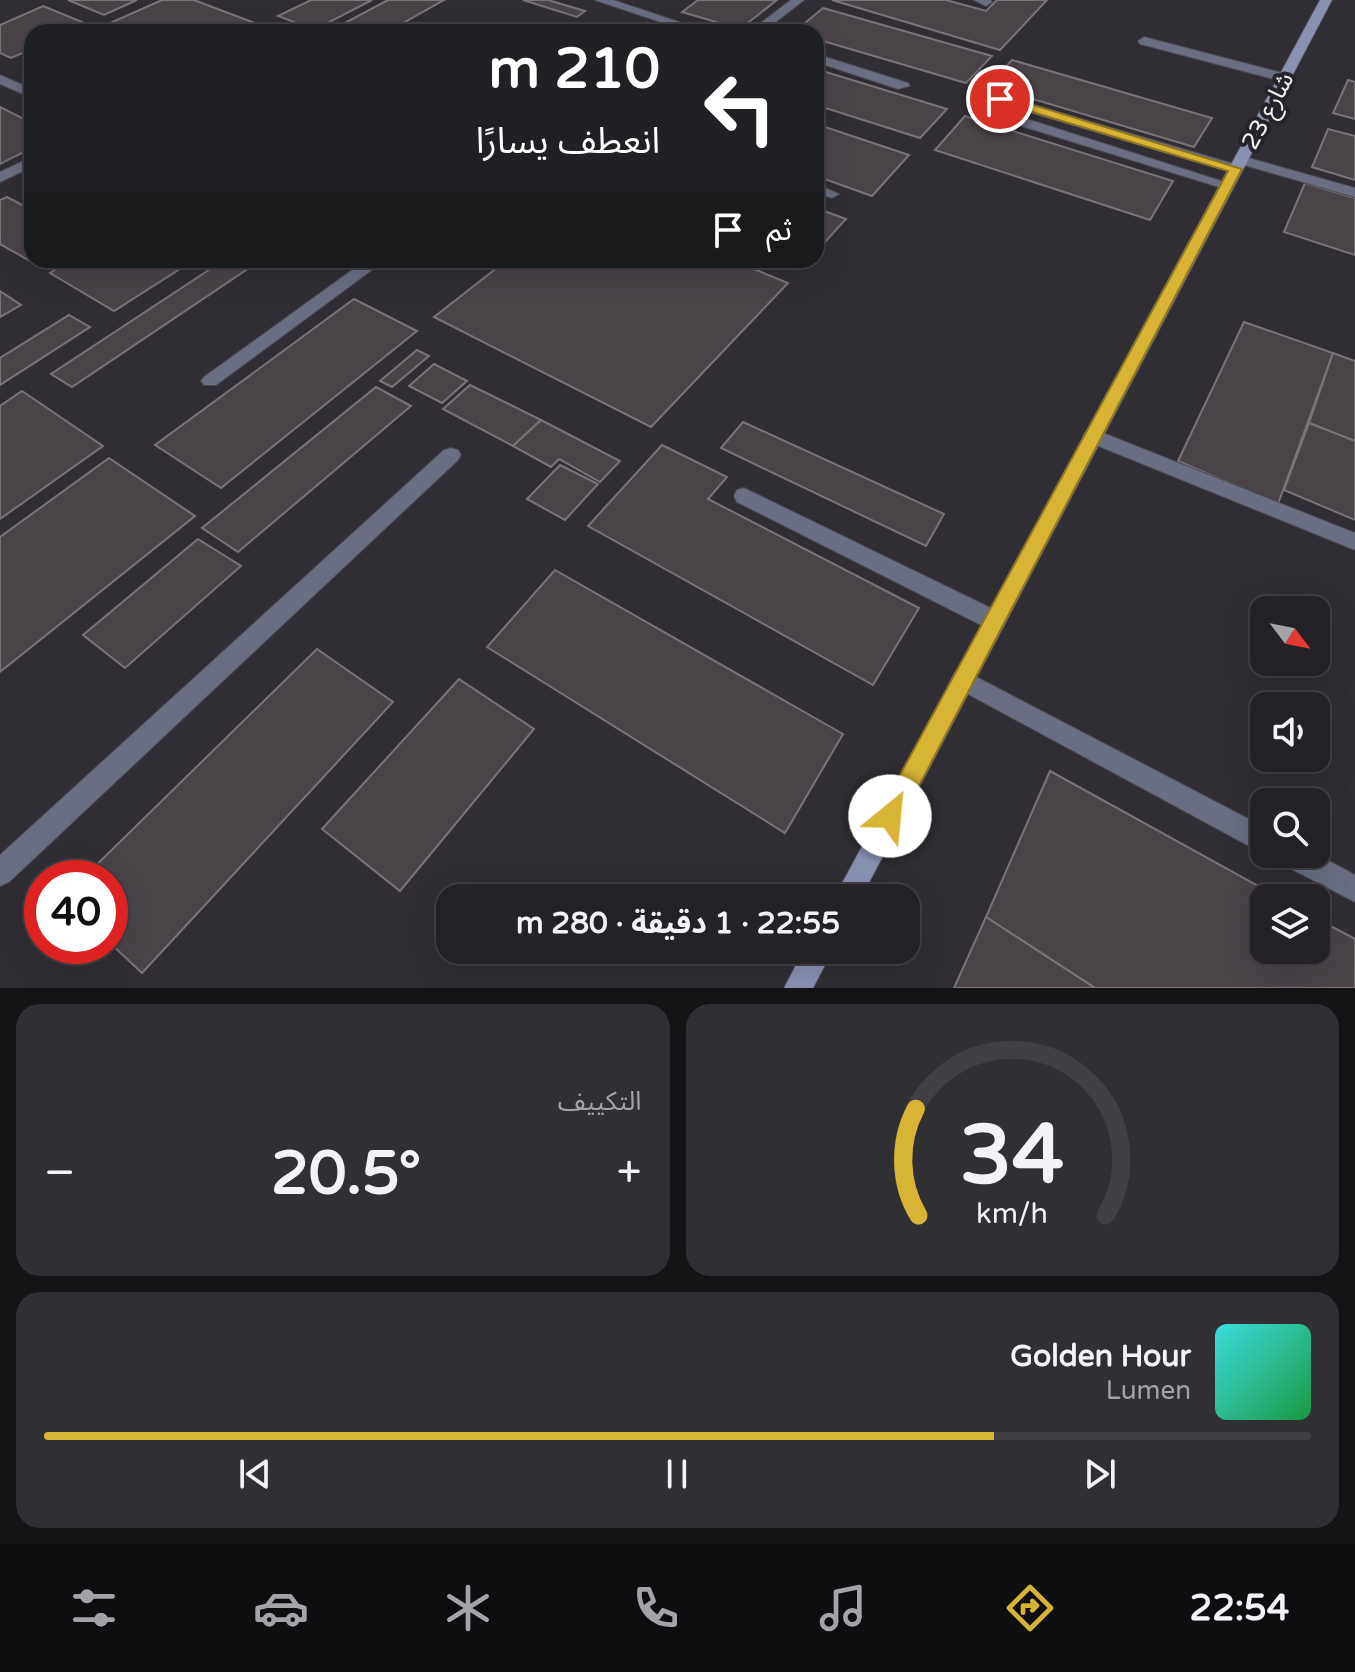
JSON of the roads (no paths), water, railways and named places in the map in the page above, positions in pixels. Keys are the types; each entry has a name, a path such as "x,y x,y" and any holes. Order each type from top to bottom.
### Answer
{"street":[{"name":"شارع 23","path":"854,884 1326,0"},
{"path":"798,988 811,964"}],"lane":[{"path":"601,0 678,24"},
{"path":"766,24 798,0"},
{"path":"1144,41 1285,78"},
{"path":"824,61 903,86"},
{"path":"0,79 24,89"},
{"path":"997,106 1235,171 1355,193"},
{"path":"0,178 24,165"},
{"path":"824,191 832,194"},
{"path":"210,381 366,268"},
{"path":"1093,436 1355,542"},
{"path":"0,873 451,455"},
{"path":"744,496 995,621"},
{"path":"963,680 1250,834"},
{"path":"1315,868 1355,889"}]}
